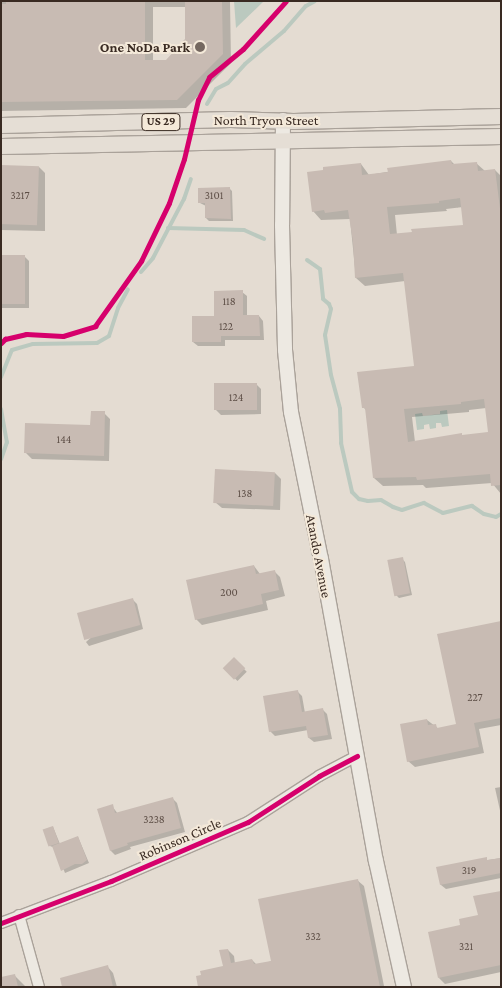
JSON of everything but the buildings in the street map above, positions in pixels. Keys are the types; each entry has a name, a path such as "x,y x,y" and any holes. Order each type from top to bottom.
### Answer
{"main road":[{"name":"North Tryon Street","path":"1,125 230,119 283,120 501,116"},
{"name":"Atando Avenue","path":"283,120 285,350 291,412 321,560 376,861 404,987"},
{"name":"North Tryon Street","path":"1,146 282,138 501,136"}],"street":[{"name":"Robinson Circle","path":"1,923 110,881 248,822 333,768 357,756"},
{"path":"19,915 39,987"}],"shaded area":[{"path":"234,1 264,1 236,28"},
{"path":"447,410 449,426 442,427 441,423 436,423 436,428 430,429 429,424 424,425 424,429 417,430 415,414 422,413 423,416 440,414 440,411"}],"waterway":[{"path":"207,104 216,89 228,83 245,64 284,31 306,6 315,1"},
{"path":"141,272 153,258 184,199 191,179"},
{"path":"168,228 244,230 264,239"},
{"path":"307,260 320,269 323,299 329,304 331,309 325,335 331,375 340,409 341,443 352,492 359,499 368,501 381,500 402,510 424,503 443,513 472,506 484,514 496,517 501,514"},
{"path":"1,377 12,350 33,344 97,343 109,336 118,308 128,289"},
{"path":"1,409 7,442 1,459"}],"cycle path":[{"path":"1,343 5,339 26,334 63,336 95,326 141,261 169,203 184,159 198,100 209,77 243,49 286,1"},
{"path":"1,923 111,881 248,822 319,776 357,756"}],"place":[{"name":"One NoDa Park","path":"200,47"}]}
